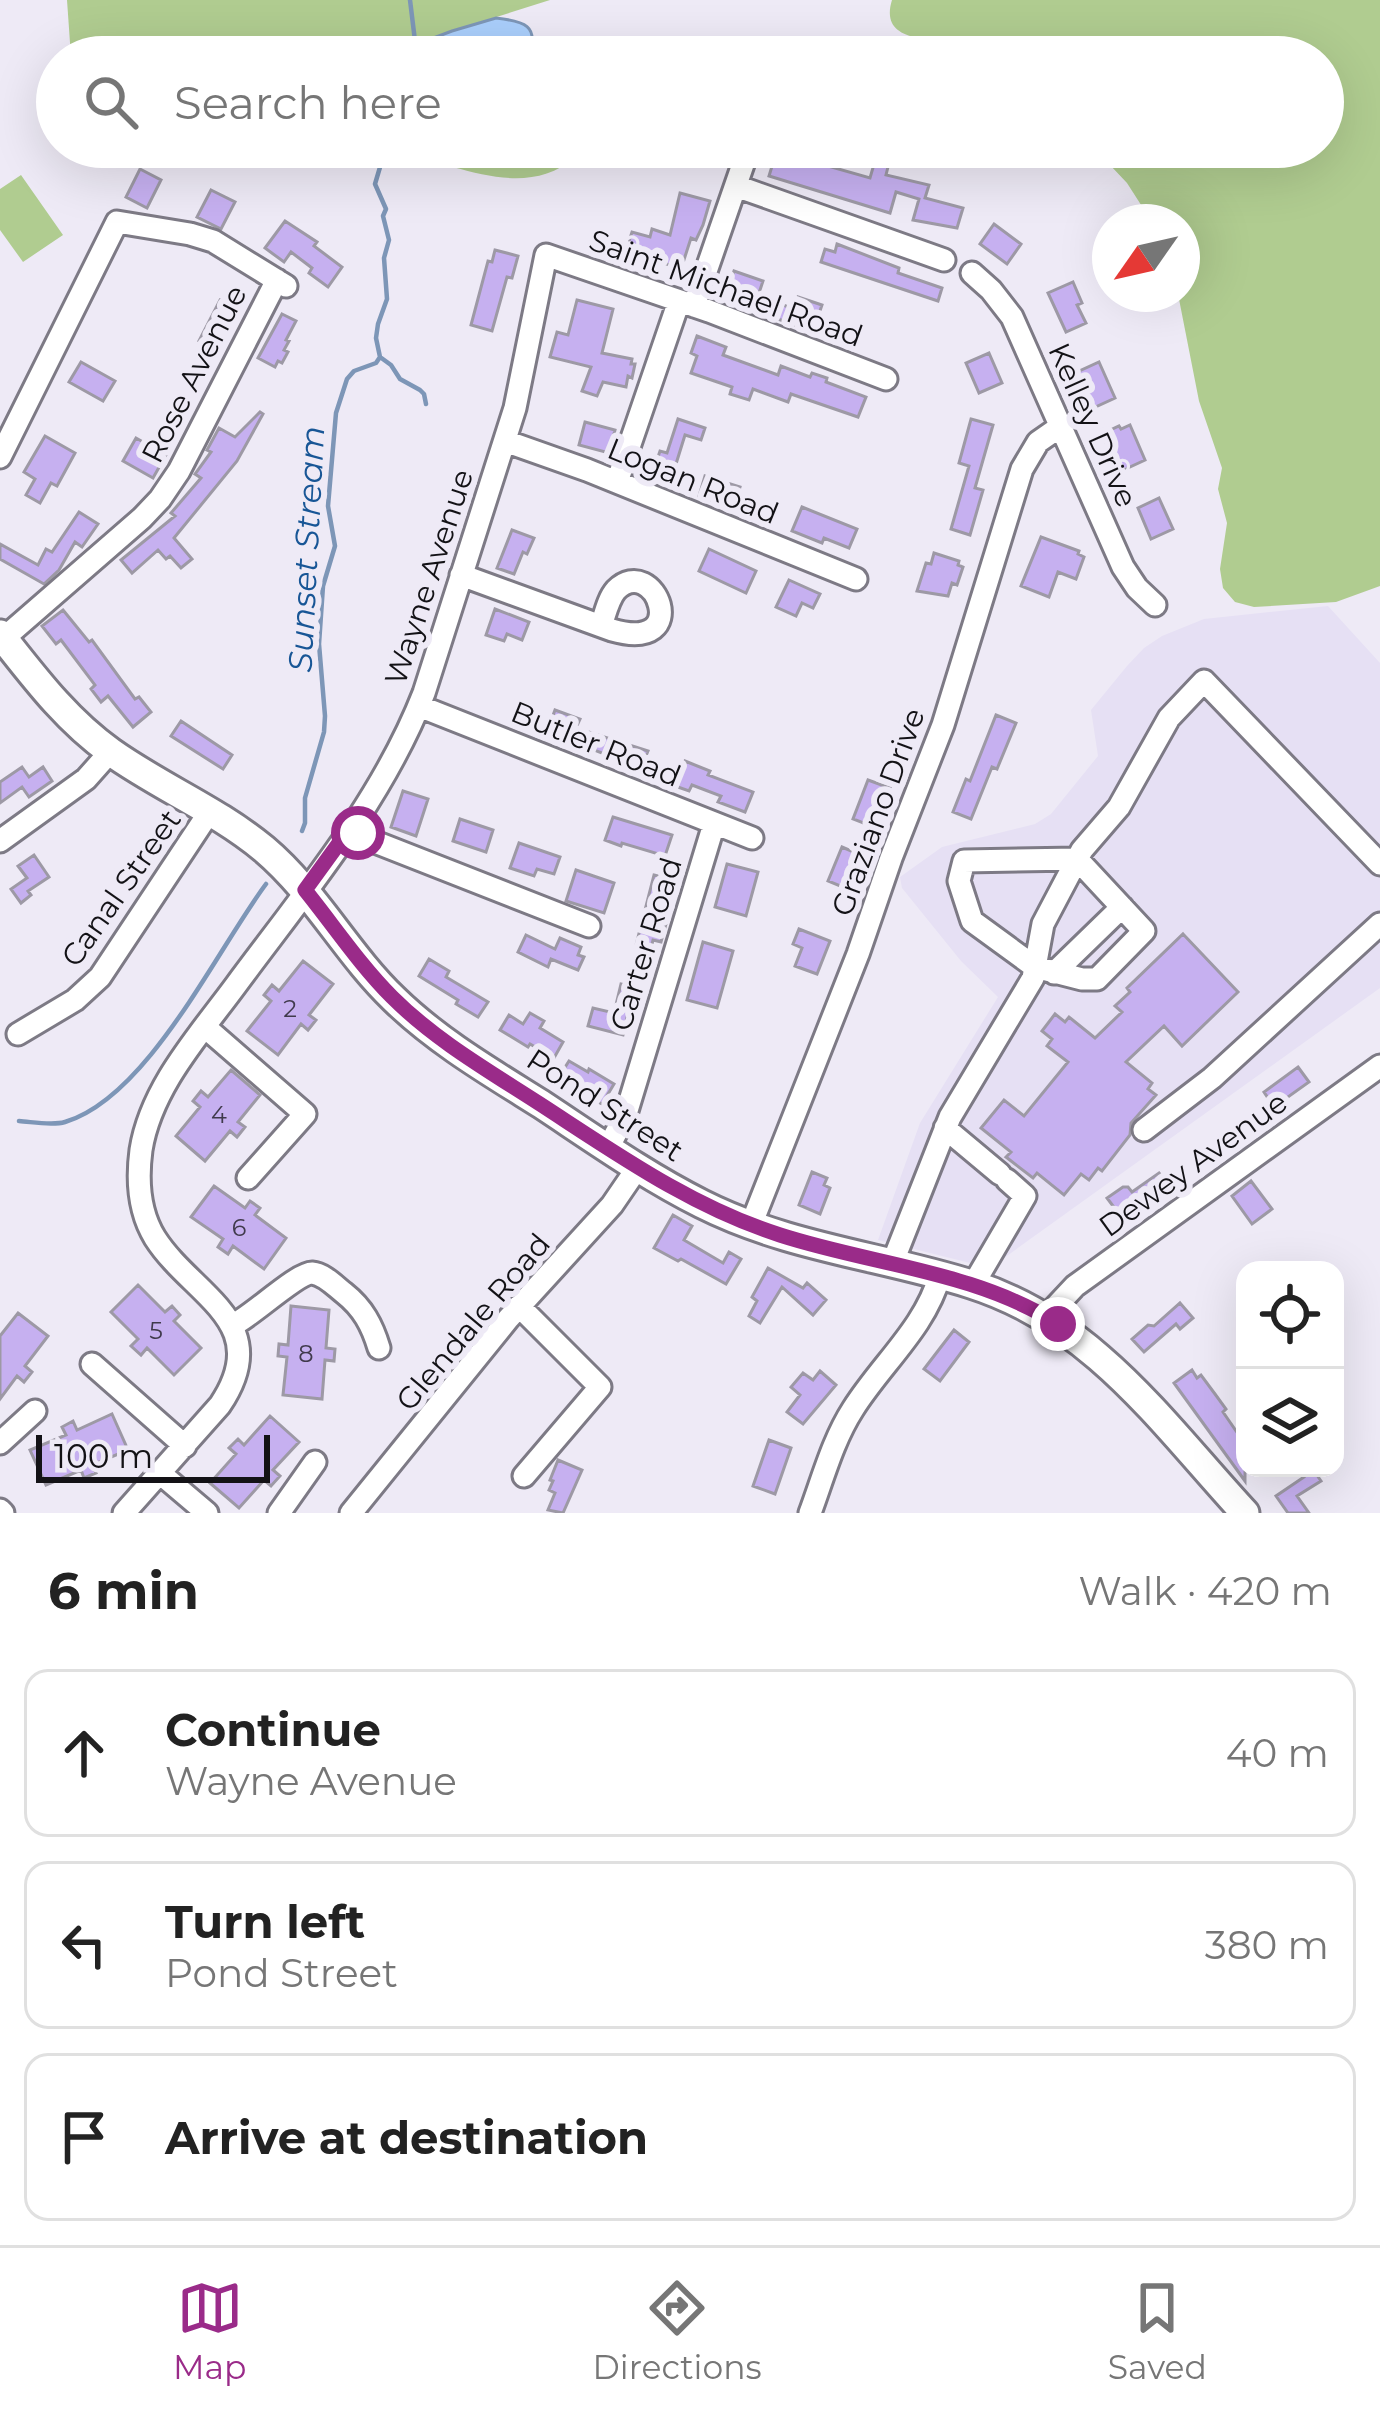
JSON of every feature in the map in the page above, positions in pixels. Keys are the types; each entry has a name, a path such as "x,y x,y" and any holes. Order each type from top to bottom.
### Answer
{"main road":[{"name":"Pond Street","path":"5,648 62,710 110,752 265,850 305,890 378,982 458,1051 701,1204 800,1241 973,1285 1046,1317 1123,1376 1245,1513"}],"street":[{"path":"616,482 742,168"},
{"path":"736,185 944,260"},
{"name":"Rose Avenue","path":"0,457 117,222 213,241 281,283 160,500 5,648"},
{"name":"Saint Michael Road","path":"546,255 886,379"},
{"name":"Wayne Avenue","path":"233,1325 156,1239 139,1183 143,1141 154,1105 350,828 419,706 519,392 546,255"},
{"name":"Kelley Drive","path":"972,274 1012,317 1124,567 1155,605"},
{"name":"Graziano Drive","path":"751,1225 943,725 1022,469 1038,442 1061,426"},
{"name":"Logan Road","path":"505,440 856,579"},
{"path":"461,575 601,626"},
{"path":"1045,970 1043,924 1085,844 1119,807 1169,718 1204,681 1380,864"},
{"name":"Butler Road","path":"419,706 752,838"},
{"path":"0,841 86,779 110,752"},
{"name":"Canal Street","path":"18,1034 75,1000 100,977 210,811"},
{"name":"Carter Road","path":"608,1148 626,1114 714,824"},
{"path":"350,828 589,926"},
{"path":"1077,859 1122,908 1144,931 1097,979 1082,980 1045,970 973,921 959,881 964,861 1077,859"},
{"path":"892,1264 945,1128 1030,985 1122,908"},
{"path":"1144,1130 1212,1078 1380,924"},
{"path":"205,1027 305,1114 248,1178"},
{"name":"Dewey Avenue","path":"1046,1317 1075,1286 1380,1066"},
{"path":"945,1128 1025,1196 973,1285"},
{"name":"Glendale Road","path":"350,1513 519,1306 612,1205 638,1167"},
{"path":"124,1513 232,1386 239,1354 233,1325 302,1276 314,1274 328,1281 358,1305 379,1348"},
{"path":"810,1513 842,1429 925,1314 940,1275"},
{"path":"519,1306 600,1388 524,1476"},
{"path":"92,1364 185,1446"},
{"path":"0,1444 35,1411"},
{"path":"278,1513 315,1462"},
{"path":"161,1474 207,1513"}],"shaded area":[{"path":"1328,606 1380,663 1380,988 990,1268 878,1240 920,1123 998,997 961,961 902,888 900,877 942,847 1035,824 1051,814 1098,756 1091,710 1144,648 1162,636 1204,619"}],"green space":[{"path":"67,0 550,0 439,36 70,36"},
{"path":"892,0 1380,0 1380,586 1336,602 1254,607 1235,602 1223,588 1220,569 1227,523 1218,489 1222,468 1199,401 1182,312 1200,312 1200,204 1140,204 1113,168 1344,168 1344,36 911,36 893,25"},
{"path":"455,168 558,168 534,177 512,178"},
{"path":"21,175 63,235 23,262 0,230 0,189"}],"water":[{"path":"496,18 527,27 532,36 439,36"}],"building":[{"path":"771,168 835,168 870,178 873,168 888,168 886,175 929,185 925,198 963,208 957,228 913,220 919,199 896,192 890,213 769,176"},
{"path":"140,169 161,180 147,208 126,197"},
{"path":"211,190 235,202 221,229 197,217"},
{"path":"680,193 710,201 681,269 625,253 632,232 650,237 652,229 670,235"},
{"path":"285,221 317,242 314,246 342,267 328,287 291,252 284,262 265,248"},
{"path":"994,224 1021,244 1007,264 980,244"},
{"path":"837,244 942,288 938,301 821,262 825,249 835,252"},
{"path":"495,250 518,256 492,331 471,325"},
{"path":"734,271 763,281 758,296 794,309 798,297 822,305 813,331 731,299 726,293"},
{"path":"1073,282 1086,323 1066,332 1048,293"},
{"path":"220,300 236,309 215,350 199,341"},
{"path":"577,300 613,309 602,353 632,359 632,378 628,376 626,387 603,382 597,396 582,391 591,367 550,357 557,332 568,335"},
{"path":"282,314 296,321 286,340 284,350 288,352 275,367 258,358"},
{"path":"697,336 726,347 723,355 778,375 781,366 810,377 812,373 866,397 858,417 791,394 788,402 753,389 749,400 730,394 732,387 691,373"},
{"path":"989,353 1002,383 979,393 966,363"},
{"path":"81,362 115,381 103,401 69,382"},
{"path":"1099,362 1115,398 1091,409 1075,373"},
{"path":"260,412 237,461 174,538 192,559 181,568 158,550 132,573 121,560 175,516 171,513 201,478 195,474 211,452 207,450 219,428 235,437"},
{"path":"678,419 705,428 701,440 685,435 671,480 652,474 660,451 667,453"},
{"path":"971,419 993,425 975,488 983,490 970,535 951,529 969,466 959,463"},
{"path":"585,422 615,430 609,453 579,445"},
{"path":"1130,425 1145,460 1119,472 1102,434"},
{"path":"45,436 75,453 57,486 51,483 40,503 26,495 35,479 24,472"},
{"path":"136,438 166,455 153,478 123,461"},
{"path":"705,476 740,487 734,507 699,496"},
{"path":"1159,498 1173,529 1151,539 1138,508"},
{"path":"802,507 857,529 849,548 792,531"},
{"path":"79,512 98,524 82,547 75,542 59,570 44,584 0,559 0,544 38,565"},
{"path":"512,530 534,538 514,574 497,568"},
{"path":"1041,537 1084,557 1076,579 1058,572 1049,597 1021,586"},
{"path":"709,549 756,571 746,593 699,571"},
{"path":"934,553 959,561 963,567 948,596 917,591"},
{"path":"789,580 820,594 813,608 802,603 796,616 776,607"},
{"path":"495,609 529,622 522,640 507,634 504,641 486,635"},
{"path":"63,610 92,640 135,699 139,697 151,712 133,727 108,696 101,702 91,689 95,685 61,640 56,644 42,626"},
{"path":"555,710 580,719 576,728 648,751 641,768 547,732"},
{"path":"996,715 1016,723 971,819 953,812"},
{"path":"181,721 232,755 223,769 171,736"},
{"path":"685,761 753,792 745,812 692,785 689,791 675,786"},
{"path":"22,767 29,777 43,767 52,781 29,797 22,787 0,803 0,782"},
{"path":"868,780 890,788 874,827 853,819"},
{"path":"403,791 428,799 416,836 391,827"},
{"path":"613,817 672,835 665,856 605,840"},
{"path":"460,819 493,830 486,852 453,841"},
{"path":"519,843 560,857 554,874 537,869 534,876 510,868"},
{"path":"842,847 863,856 850,890 828,881"},
{"path":"34,855 49,877 28,891 31,895 21,903 11,889 27,878 18,866"},
{"path":"727,864 758,872 746,916 715,907"},
{"path":"576,870 614,883 604,913 566,901"},
{"path":"654,875 670,879 660,923 666,924 661,942 653,940 651,948 636,945"},
{"path":"799,929 830,941 817,974 795,966 802,948 793,944"},
{"path":"1183,934 1238,992 1182,1046 1164,1026 1126,1062 1152,1083 1148,1089 1156,1095 1131,1123 1130,1135 1102,1171 1098,1168 1089,1180 1081,1174 1064,1195 1037,1173 1033,1178 1006,1157 1011,1152 981,1128 1004,1100 1024,1116 1068,1062 1047,1046 1052,1039 1042,1031 1055,1014 1065,1022 1069,1017 1095,1038 1122,1012 1115,1006 1130,992 1127,988"},
{"path":"526,935 555,949 560,938 581,947 578,955 584,957 578,970 551,959 548,967 518,952"},
{"path":"703,942 733,951 717,1008 687,1000"},
{"path":"429,959 449,971 446,977 488,1002 478,1017 419,976"},
{"path":"303,961 333,984 309,1015 316,1020 308,1030 301,1024 278,1055 247,1031 271,1001 264,995 272,985 279,991"},
{"path":"621,984 634,987 623,1035 588,1026 593,1008 614,1013"},
{"path":"530,1013 544,1021 540,1028 563,1042 554,1058 500,1030 509,1015 523,1024"},
{"path":"569,1061 614,1084 602,1104 596,1101 593,1106 574,1095 581,1083 562,1072"},
{"path":"1298,1067 1309,1082 1274,1107 1264,1092"},
{"path":"231,1070 260,1095 238,1122 245,1127 237,1137 230,1131 205,1161 176,1136 200,1107 193,1101 201,1091 208,1097"},
{"path":"812,1172 827,1178 824,1185 830,1188 820,1214 799,1205"},
{"path":"1159,1173 1167,1184 1134,1208 1119,1214 1107,1198 1123,1187 1132,1192"},
{"path":"1251,1181 1272,1209 1252,1224 1232,1196"},
{"path":"214,1186 245,1208 250,1201 260,1208 255,1215 286,1238 264,1269 233,1246 228,1254 218,1247 223,1239 191,1217"},
{"path":"673,1215 692,1226 684,1240 723,1263 729,1252 741,1259 726,1284 654,1248"},
{"path":"768,1268 803,1288 807,1283 826,1300 813,1315 782,1287 760,1323 749,1316 757,1301 752,1297"},
{"path":"138,1285 165,1312 172,1306 180,1315 174,1321 201,1348 174,1375 147,1348 141,1355 131,1346 138,1339 111,1312"},
{"path":"1180,1303 1193,1318 1180,1329 1176,1324 1144,1352 1132,1339"},
{"path":"291,1306 329,1310 326,1348 335,1349 334,1361 325,1360 322,1399 283,1395 287,1357 278,1356 279,1344 288,1345"},
{"path":"18,1313 48,1336 25,1366 32,1372 24,1382 17,1376 0,1399 0,1336"},
{"path":"954,1330 969,1342 940,1381 924,1369"},
{"path":"1192,1370 1226,1409 1223,1412 1236,1431 1236,1469 1174,1383"},
{"path":"820,1371 836,1385 803,1424 787,1412 800,1395 791,1387 803,1373 813,1380"},
{"path":"112,1414 128,1450 92,1465 96,1473 84,1478 81,1470 46,1485 30,1450 66,1435 62,1427 73,1421 77,1430"},
{"path":"270,1416 299,1442 273,1470 280,1476 271,1486 264,1480 239,1508 210,1483 236,1454 229,1448 238,1439 244,1445"},
{"path":"769,1440 791,1448 775,1494 753,1486"},
{"path":"558,1460 582,1470 563,1513 548,1510 555,1493 549,1490 550,1480"},
{"path":"1304,1477 1321,1481 1297,1496 1309,1513 1288,1513 1276,1496"}],"waterway":[{"name":"Sunset Stream","path":"410,0 414,36"},
{"name":"Sunset Stream","path":"302,831 305,798 324,732 319,644 323,586 335,546 328,506 336,413 347,379 380,357 376,338 387,299 386,209 375,184 380,168"},
{"path":"380,357 400,379 424,394 426,404"},
{"name":"Sunset Stream","path":"19,1121 65,1122 95,1107 124,1084 178,1019 266,884"}],"route":[{"path":"358,833 350,828 305,890 390,996 443,1040 652,1176 735,1220 973,1285 1058,1324"}]}
